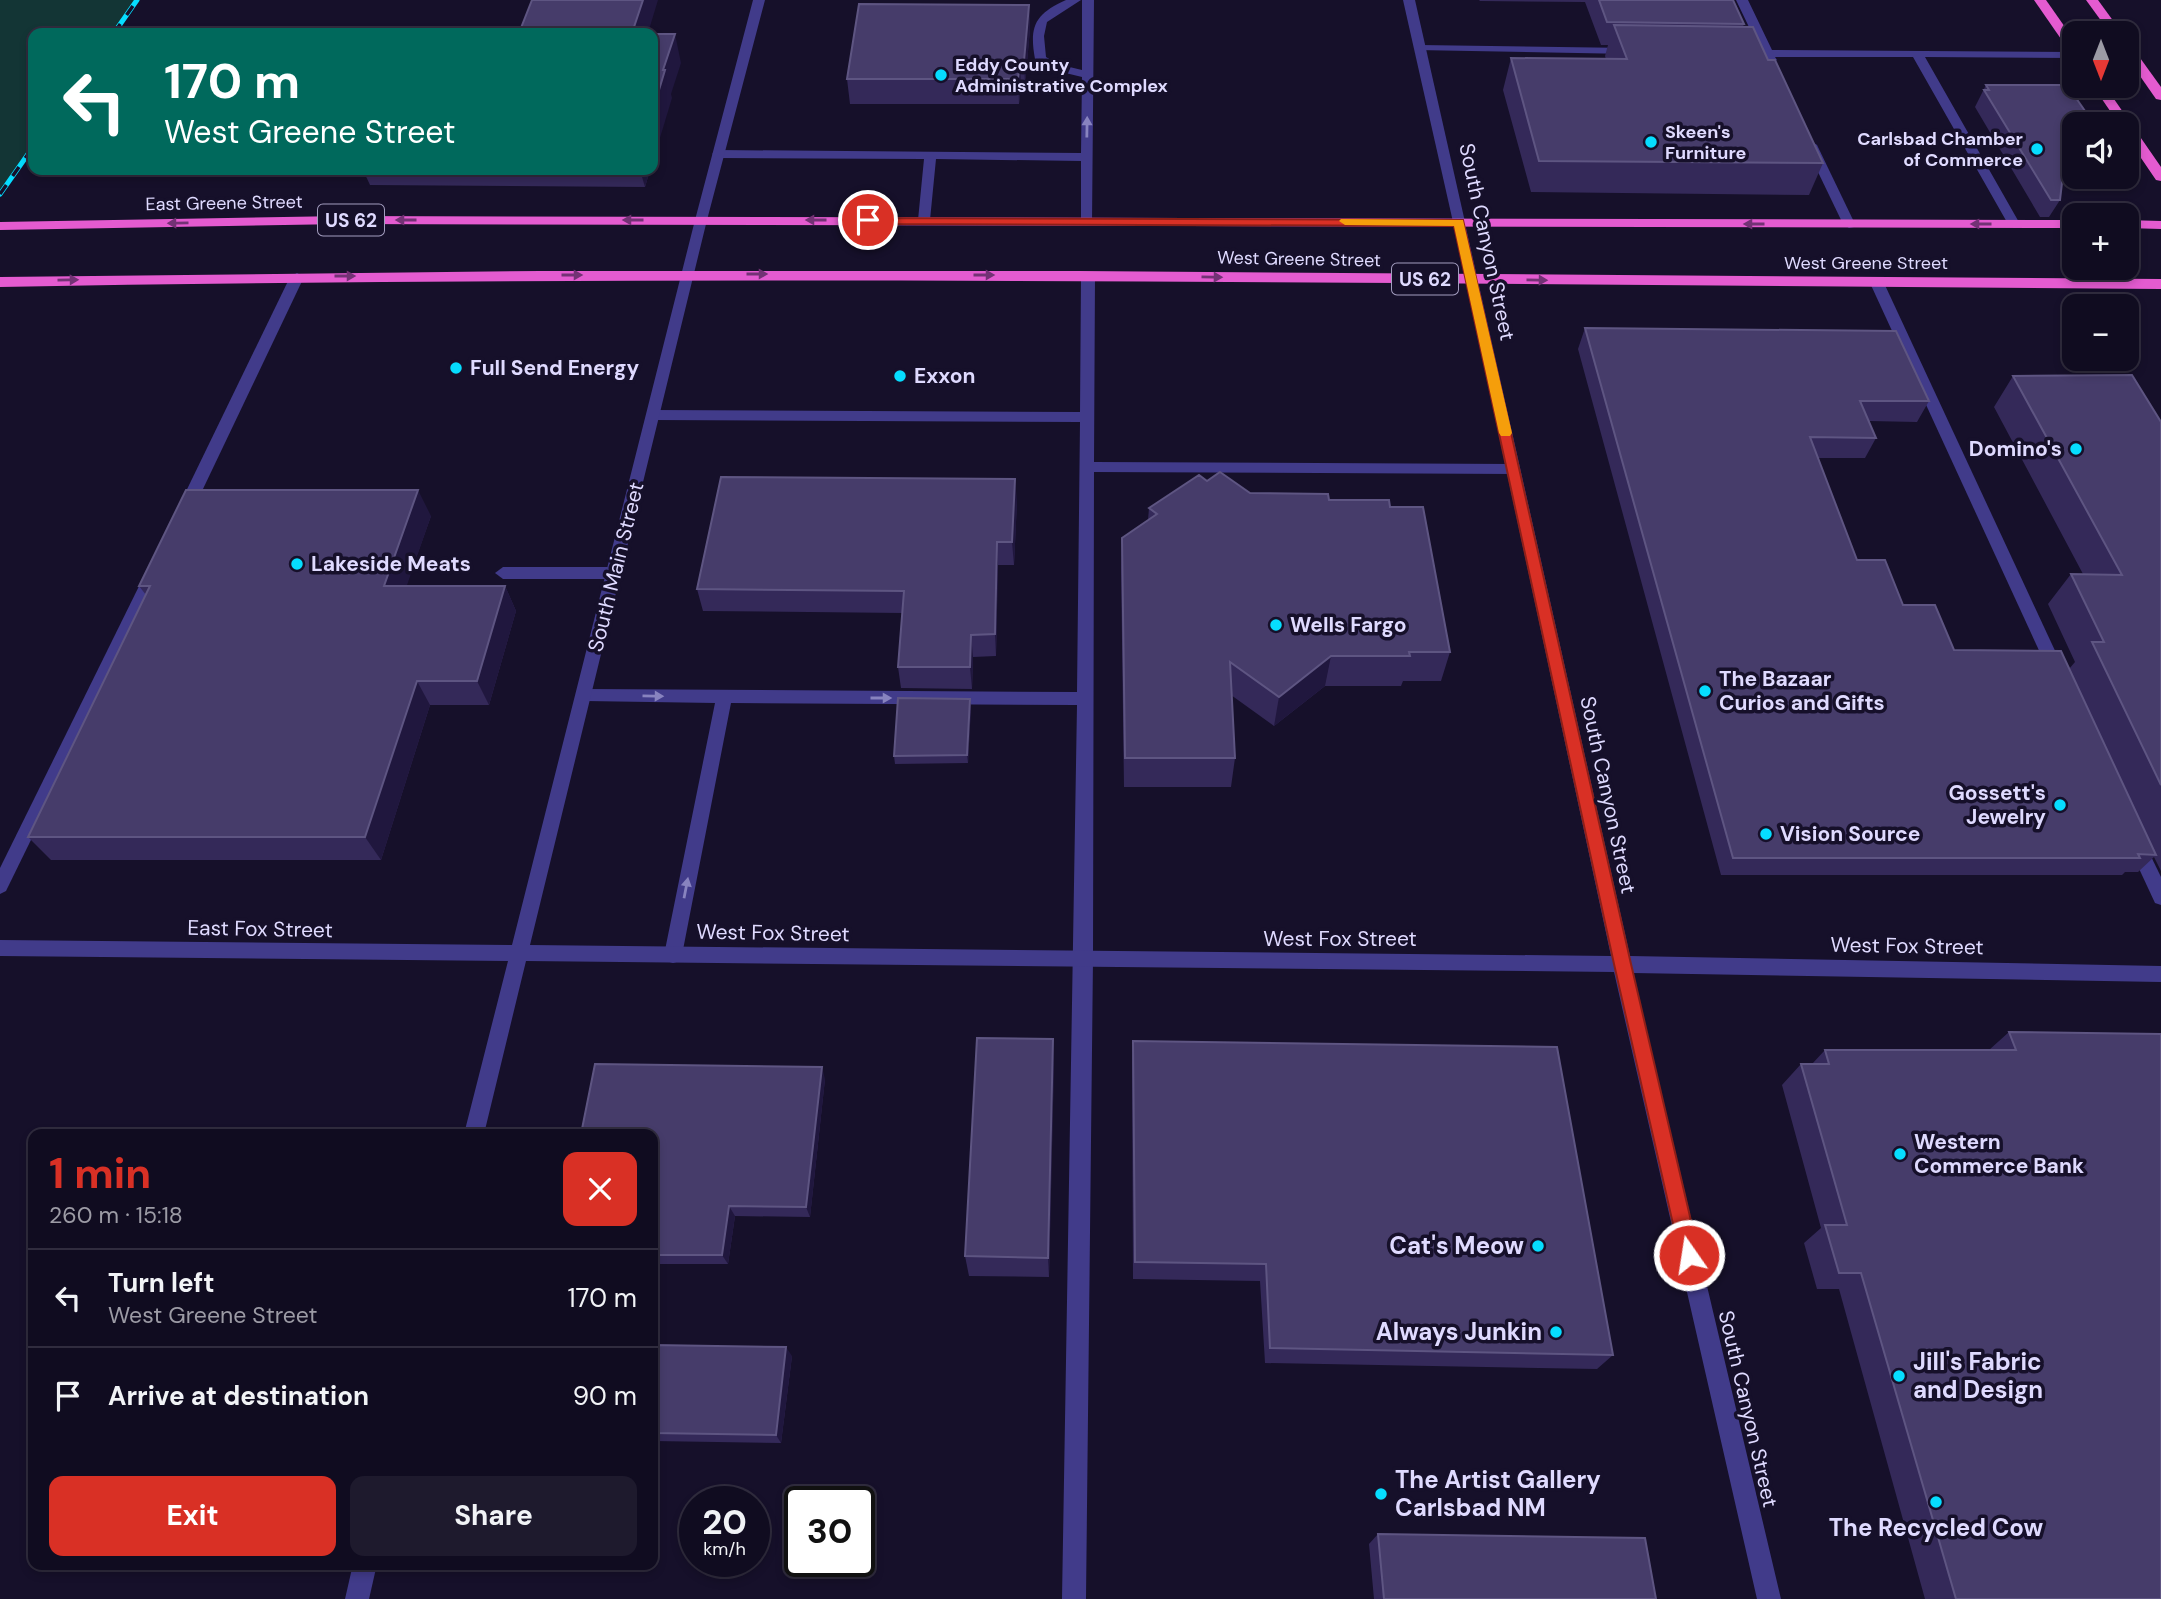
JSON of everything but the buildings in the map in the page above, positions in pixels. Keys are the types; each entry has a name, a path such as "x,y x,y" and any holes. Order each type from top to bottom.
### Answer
{"highway":[{"path":"2040,0 2062,32"},
{"path":"2092,0 2107,21"},
{"path":"2139,65 2161,96"},
{"path":"2139,144 2161,177"},
{"name":"East Greene Street","path":"0,226 343,220 701,220"},
{"name":"West Greene Street","path":"701,220 2062,224"},
{"path":"2139,224 2161,225"},
{"name":"West Greene Street","path":"688,274 2161,284"},
{"name":"US 62","path":"0,282 688,274"}],"street":[{"name":"South Main Street","path":"475,1129 616,573 701,220 759,0"},
{"path":"1075,0 1049,11 1041,20 1037,41 1041,59 1053,67 1088,75"},
{"path":"1087,220 1088,0"},
{"name":"South Canyon Street","path":"1409,0 1622,964 1769,1599"},
{"path":"1742,0 1779,78"},
{"path":"1420,48 1642,51"},
{"path":"1726,52 2062,55"},
{"path":"1917,54 2014,224"},
{"path":"1808,139 1849,224"},
{"path":"718,154 1086,157"},
{"path":"924,220 930,157"},
{"path":"1074,1599 1084,959 1088,276"},
{"path":"175,529 297,277"},
{"path":"1877,283 2062,684"},
{"path":"653,415 1087,417"},
{"path":"1087,467 1513,469"},
{"path":"0,886 163,554"},
{"path":"503,573 616,573"},
{"path":"585,695 1085,699"},
{"path":"673,955 724,697"},
{"path":"2132,834 2161,897"},
{"name":"East Fox Street","path":"0,948 519,955"},
{"name":"West Fox Street","path":"519,955 1622,964 2161,974"},
{"path":"356,1599 363,1570"}],"green space":[{"path":"0,0 137,0 117,28 28,28 28,154 0,194"}],"railway":[{"path":"117,28 137,0"},
{"path":"0,194 28,154"}],"slow traffic":[{"path":"1345,221 1459,222 1505,433"}],"place":[{"name":"Eddy County Administrative Complex","path":"941,75"},
{"name":"Skeen's Furniture","path":"1651,142"},
{"name":"Carlsbad Chamber of Commerce","path":"2037,149"},
{"name":"Full Send Energy","path":"456,368"},
{"name":"Exxon","path":"900,376"},
{"name":"Domino's","path":"2076,449"},
{"name":"Lakeside Meats","path":"297,564"},
{"name":"Wells Fargo","path":"1276,625"},
{"name":"The Bazaar Curios and Gifts","path":"1705,691"},
{"name":"Gossett's Jewelry","path":"2060,805"},
{"name":"Vision Source","path":"1766,834"},
{"name":"Western Commerce Bank","path":"1900,1154"},
{"name":"Cat's Meow","path":"1538,1246"},
{"name":"Always Junkin","path":"1556,1332"},
{"name":"Jill's Fabric and Design","path":"1899,1376"},
{"name":"The Artist Gallery Carlsbad NM","path":"1381,1494"},
{"name":"The Recycled Cow","path":"1936,1502"}],"route":[{"path":"868,220 1459,222 1622,964 1689,1255"}]}
